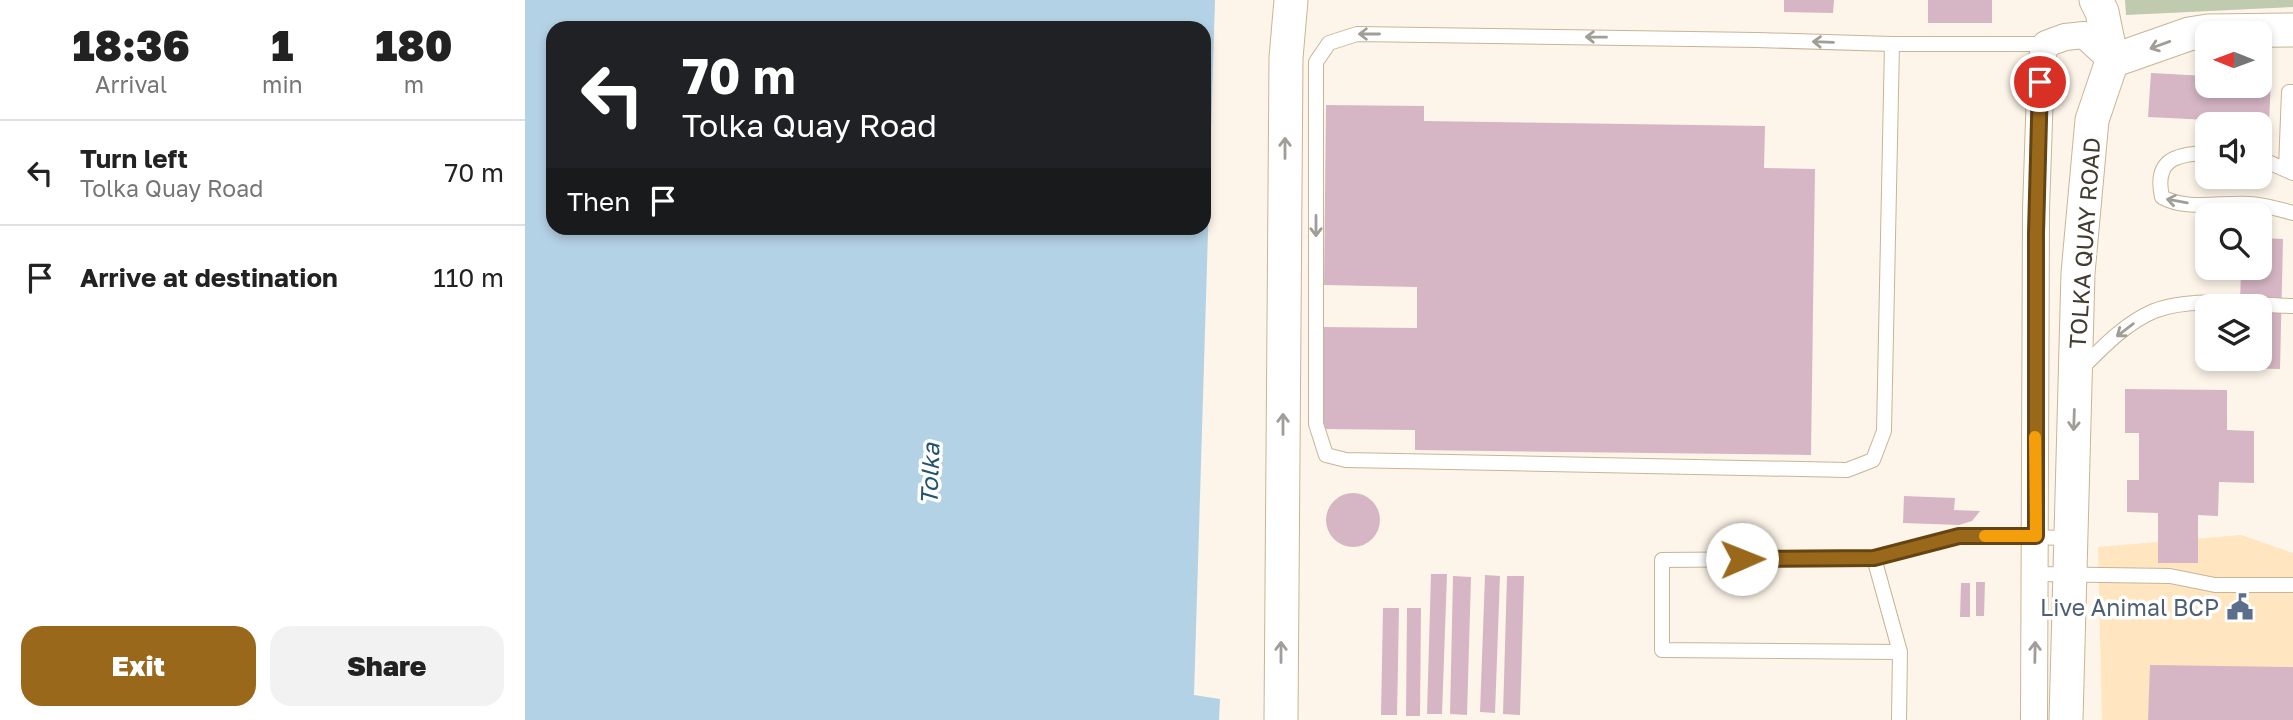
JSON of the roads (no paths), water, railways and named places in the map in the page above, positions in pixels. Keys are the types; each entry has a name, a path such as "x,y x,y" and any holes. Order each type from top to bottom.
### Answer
{"street":[{"path":"1281,720 1286,58 1291,0"},
{"path":"2096,0 2102,12 2112,61"},
{"path":"2112,61 2189,34 2208,31 2293,30"},
{"path":"2046,44 2065,37 2084,36 2112,61"},
{"name":"TOLKA QUAY ROAD","path":"2034,720 2036,210 2041,61 2046,44"},
{"name":"TOLKA QUAY ROAD","path":"2066,720 2079,261 2092,120 2112,61"}],"lane":[{"path":"1892,44 1884,431 1873,460 1847,470 1346,460 1326,456 1316,424 1316,62 1329,43 1357,34 1892,44 2046,44"},
{"path":"2272,163 2290,171 2289,92 2293,92"},
{"path":"2195,154 2172,159 2161,170 2159,185 2162,197 2173,203 2248,204 2293,213"},
{"path":"2075,374 2125,329 2154,311 2185,303 2293,306"},
{"path":"1900,652 1662,650 1663,560 1874,558 1959,536 2071,538"},
{"path":"1874,558 1900,652 1899,720"},
{"path":"2035,574 2170,576 2215,585 2293,585"}],"water":[{"name":"Tolka","path":"525,0 1215,0 1211,132 1211,21 546,21 546,235 1208,235 1194,695 1220,699 1219,720 525,720"}],"place":[{"name":"Live Animal BCP","path":"2240,607"}]}
